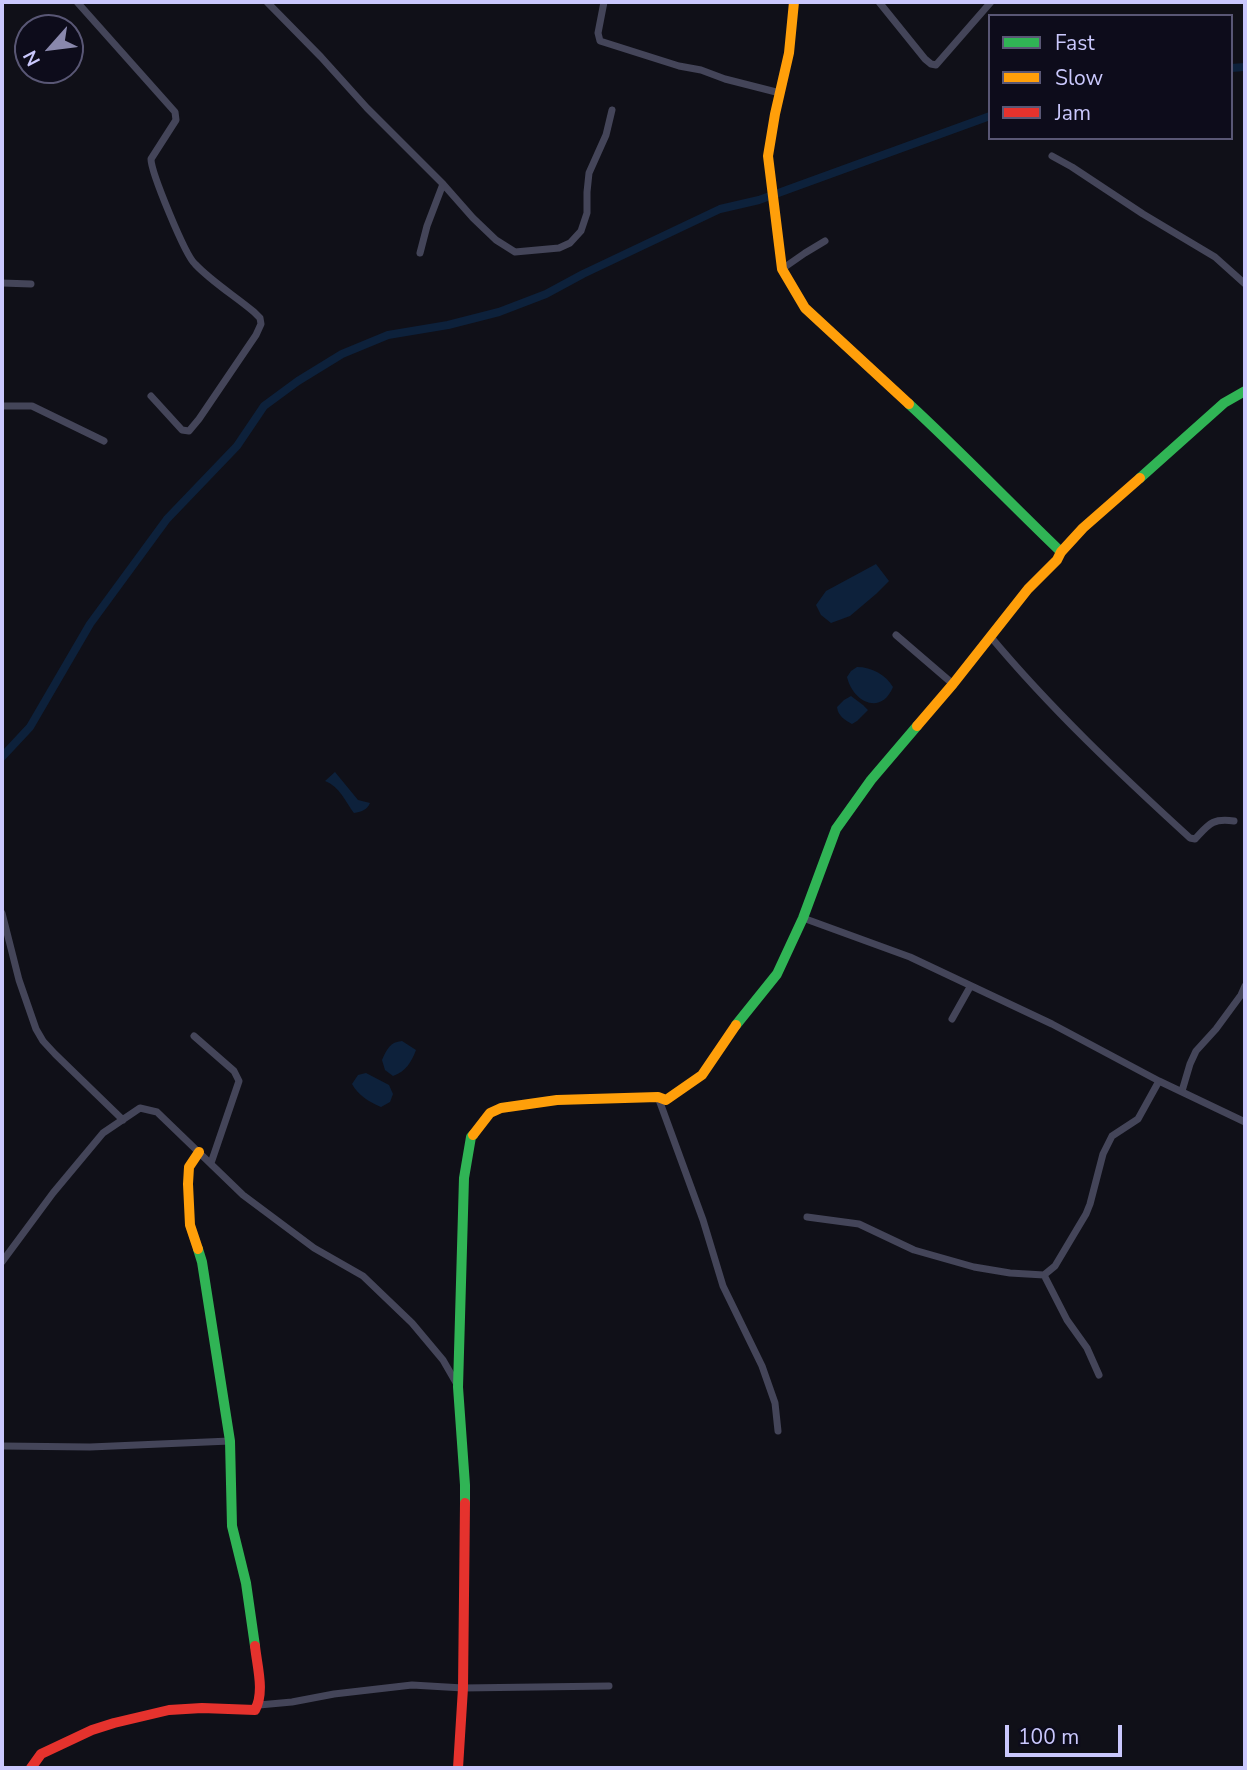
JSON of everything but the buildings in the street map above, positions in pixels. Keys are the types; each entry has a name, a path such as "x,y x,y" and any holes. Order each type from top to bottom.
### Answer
{"street":[{"path":"77,2 175,112 176,120 151,159 151,166 192,262 260,318 261,324 243,354 189,431 182,430 151,396"},
{"path":"267,2 473,218 505,247 515,252 559,247 570,243 581,231 587,213 589,173 606,135 612,110"},
{"path":"604,2 598,33 600,41 780,93"},
{"path":"794,2 789,53 768,156 782,270 804,308 940,432 1061,552"},
{"path":"879,2 925,59 936,65 990,2"},
{"path":"1052,156 1215,257 1245,284"},
{"path":"420,253 443,184"},
{"path":"782,270 825,241"},
{"path":"2,283 31,284"},
{"path":"458,1768 463,1688 465,1485 458,1387 464,1178 471,1137 490,1113 501,1108 557,1100 658,1097 666,1100 702,1075 737,1024 777,974 803,918 836,828 871,780 953,684 1028,589 1057,560 1083,528 1224,403 1245,391"},
{"path":"2,406 32,406 104,441"},
{"path":"896,635 953,684"},
{"path":"990,636 1026,679 1111,766 1191,838 1195,839 1216,820 1234,821"},
{"path":"2,913 19,980 36,1029 55,1054 123,1120"},
{"path":"803,918 910,957 1052,1024 1159,1081 1245,1122"},
{"path":"1182,1091 1196,1051 1216,1029 1245,986"},
{"path":"951,1019 970,987"},
{"path":"194,1036 234,1071 239,1081 211,1163"},
{"path":"807,1217 859,1224 914,1250 974,1267 1044,1275 1055,1266 1086,1214 1103,1154 1112,1136 1138,1119 1159,1081"},
{"path":"658,1097 703,1220 723,1286 762,1366 775,1403 778,1431"},
{"path":"2,1262 103,1133 140,1108 158,1112 243,1195 314,1248 363,1276 412,1323 443,1360 458,1387"},
{"path":"32,1768 41,1754 92,1730 169,1710 255,1710 259,1705 253,1622 231,1521 230,1441 202,1262 190,1226 190,1167 199,1152"},
{"path":"1044,1275 1067,1320 1087,1348 1099,1375"},
{"path":"2,1446 90,1447 230,1441"},
{"path":"259,1705 412,1685 463,1688 609,1686"}],"water":[{"path":"876,564 889,581 876,594 850,616 831,623 821,615 816,605 826,591"},
{"path":"857,667 878,672 887,679 893,687 888,696 875,703 861,699 850,686 847,677"},
{"path":"851,696 868,710 852,724 840,715 837,707"},
{"path":"335,772 358,800 370,803 365,809 354,813 338,791 325,781"},
{"path":"402,1041 416,1050 408,1066 393,1076 385,1070 382,1060 389,1047"},
{"path":"366,1073 389,1085 393,1094 390,1102 381,1107 357,1092 352,1084 358,1075"}],"waterway":[{"path":"1233,68 1245,67"},
{"path":"2,757 30,727 90,624 167,519 237,446 264,406 298,381 342,354 388,335 448,325 499,312 546,294 720,209 759,200 988,117"}],"traffic: fast":[{"path":"1140,478 1224,403 1245,391"},
{"path":"909,404 1061,552"},
{"path":"736,1025 777,974 803,918 836,829 871,780 917,726"},
{"path":"465,1503 458,1387 464,1178 473,1135"},
{"path":"198,1249 230,1441 232,1526 246,1583 255,1646"}],"traffic: slow":[{"path":"794,2 789,53 768,156 782,269 805,308 909,404"},
{"path":"917,726 1061,552 1083,528 1140,478"},
{"path":"473,1135 490,1113 501,1108 557,1100 658,1097 666,1100 702,1075 736,1025"},
{"path":"198,1249 190,1225 188,1184 189,1167 199,1152"}],"traffic: jam":[{"path":"458,1768 463,1688 465,1503"},
{"path":"31,1768 41,1754 92,1730 114,1723 169,1710 255,1710 260,1695 255,1646"}]}
